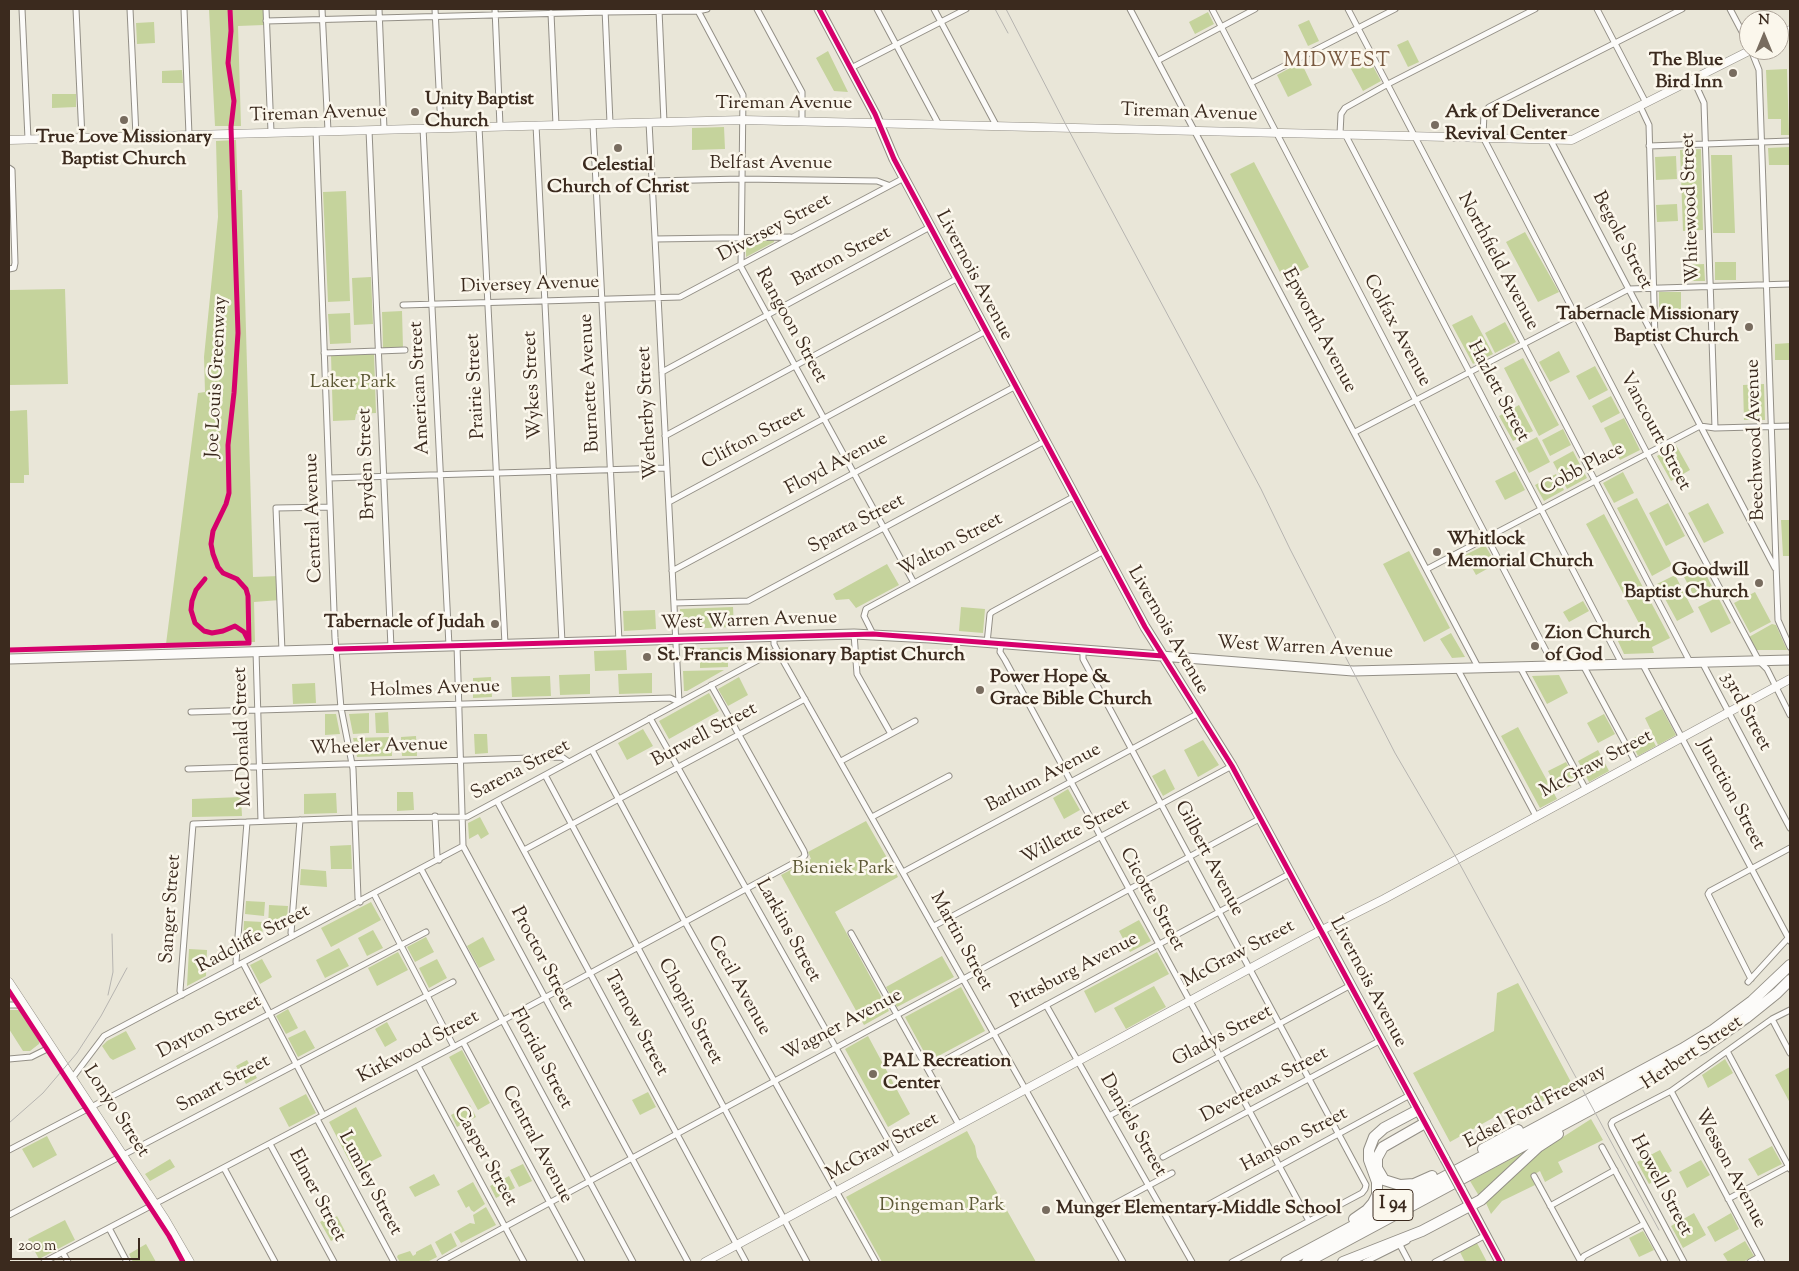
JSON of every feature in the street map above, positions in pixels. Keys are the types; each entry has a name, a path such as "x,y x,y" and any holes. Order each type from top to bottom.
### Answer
{"highway":[{"name":"Edsel Ford Freeway","path":"1286,1262 1665,1059 1713,1030 1752,1001 1790,966"},
{"name":"Edsel Ford Freeway","path":"1307,1262 1616,1096 1720,1037 1777,993 1790,980"},
{"path":"1425,1123 1396,1138 1381,1149 1376,1164 1384,1180 1400,1185 1418,1183 1502,1138 1574,1103 1598,1095"},
{"path":"1343,1262 1422,1231 1490,1192 1538,1147 1605,1106 1616,1096"},
{"path":"1277,1262 1363,1214 1371,1206 1378,1190 1369,1160 1369,1150 1372,1141 1380,1131 1418,1110"}],"main road":[{"name":"Livernois Avenue","path":"818,9 878,122 892,157 1104,551 1163,656 1232,766 1261,818 1500,1262"},
{"name":"West Warren Avenue","path":"9,659 874,634 1353,671 1790,660"}],"street":[{"path":"22,9 28,139"},
{"path":"76,9 82,138"},
{"path":"130,9 136,136"},
{"path":"184,9 189,135"},
{"path":"266,9 271,132"},
{"path":"322,9 328,131"},
{"path":"379,9 384,129"},
{"path":"435,9 441,128"},
{"path":"266,21 436,17 495,12 551,13 605,10 707,9"},
{"path":"757,9 802,92 802,121"},
{"path":"877,9 938,124"},
{"path":"934,9 996,125"},
{"path":"850,68 966,9"},
{"name":"Epworth Avenue","path":"1130,9 1159,60 1478,667"},
{"name":"Colfax Avenue","path":"1212,9 1554,666"},
{"path":"1159,60 1255,9"},
{"name":"Northfield Avenue","path":"1348,9 1690,662"},
{"path":"1251,82 1395,9"},
{"path":"1342,134 1341,114 1345,108 1535,9"},
{"path":"1597,9 1643,104 1648,122 1655,340"},
{"path":"1483,137 1484,113 1489,108 1682,9"},
{"path":"1730,9 1739,26"},
{"path":"605,10 610,123"},
{"path":"659,10 664,122"},
{"name":"Rangoon Street","path":"698,10 742,92 740,264 914,583"},
{"path":"495,12 500,126"},
{"path":"551,13 556,125"},
{"name":"Tireman Avenue","path":"9,140 743,120 1575,140 1739,56"},
{"name":"Beechwood Avenue","path":"1756,60 1760,70 1778,623 1790,647"},
{"name":"Whitewood Street","path":"1693,79 1704,101 1715,428"},
{"name":"Wetherby Street","path":"649,122 679,702"},
{"name":"Burnette Avenue","path":"593,124 619,641"},
{"name":"Wykes Street","path":"536,125 562,642"},
{"name":"Prairie Street","path":"479,127 505,644"},
{"name":"American Street","path":"423,128 441,474 453,645"},
{"name":"Bryden Street","path":"369,130 390,648"},
{"name":"Central Avenue","path":"316,131 336,649 341,708 352,764 358,898 360,902"},
{"name":"Hazlett Street","path":"1342,134 1542,509 1622,664"},
{"name":"Vancourt Street","path":"1483,137 1647,453 1759,661 1767,669 1790,715"},
{"name":"Begole Street","path":"1550,139 1776,570"},
{"path":"1649,146 1790,142"},
{"path":"9,168 12,170 15,263 14,268 9,269"},
{"name":"Diversey Street","path":"658,298 680,297 904,178"},
{"name":"Belfast Avenue","path":"652,181 742,179 876,181 888,185"},
{"name":"Barton Street","path":"662,372 930,227"},
{"path":"655,238 791,237"},
{"path":"665,436 958,278"},
{"path":"1355,432 1628,289 1790,284"},
{"name":"Diversey Avenue","path":"403,305 658,298"},
{"name":"Clifton Street","path":"669,502 986,331"},
{"path":"324,353 405,350"},
{"name":"Floyd Avenue","path":"672,571 1016,386"},
{"path":"1700,426 1715,428 1790,426"},
{"name":"Cobb Place","path":"1426,569 1700,426"},
{"name":"Sparta Street","path":"674,603 748,601 1045,441"},
{"path":"329,478 667,468"},
{"name":"Walton Street","path":"874,634 864,616 866,609 1075,496"},
{"path":"282,651 276,508 330,507"},
{"path":"987,642 990,614 992,612 1104,551"},
{"path":"854,634 857,674 891,734"},
{"name":"Martin Street","path":"774,636 774,644 777,650 1123,1262"},
{"name":"Cicotte Street","path":"1001,644 1000,652 1309,1221"},
{"name":"Proctor Street","path":"453,645 458,704 462,846 688,1262"},
{"name":"Sarena Street","path":"193,824 355,818 467,817 777,650"},
{"name":"Gilbert Avenue","path":"1084,650 1083,659 1365,1183 1366,1188 1362,1192 1309,1221"},
{"name":"McDonald Street","path":"256,652 262,821"},
{"name":"33rd Street","path":"1702,662 1790,828"},
{"name":"Junction Street","path":"1642,663 1790,938"},
{"path":"1583,665 1636,763"},
{"path":"1520,666 1586,790"},
{"path":"1457,668 1536,816"},
{"name":"McGraw Street","path":"705,1262 1790,679"},
{"path":"711,685 738,734"},
{"name":"Holmes Avenue","path":"191,712 670,698 679,702"},
{"name":"Burwell Street","path":"524,850 805,699"},
{"name":"Barlum Avenue","path":"903,872 1198,713"},
{"name":"Larkins Street","path":"650,718 898,1158"},
{"path":"841,761 915,721"},
{"name":"Kirkwood Street","path":"44,1262 503,1021 803,858 805,855 804,851 738,734"},
{"name":"Cecil Avenue","path":"592,750 685,922 876,1262"},
{"name":"Wheeler Avenue","path":"188,769 562,757 569,762"},
{"name":"Willette Street","path":"934,926 1232,766"},
{"name":"Chopin Street","path":"545,776 807,1262"},
{"path":"872,817 949,776"},
{"name":"Tarnow Street","path":"497,801 746,1262"},
{"path":"436,816 437,856 439,860"},
{"name":"Wagner Avenue","path":"440,1262 454,1258 550,1202 1261,818"},
{"path":"293,936 300,820"},
{"name":"McDonald Street","path":"246,822 236,962 240,964 269,1013 324,1115"},
{"name":"Sanger Street","path":"182,995 180,991 193,824"},
{"name":"Radcliffe Street","path":"72,1077 104,1036 360,902 462,846"},
{"path":"1790,848 1710,891 1708,894 1749,981 1790,938"},
{"name":"Florida Street","path":"421,869 633,1262"},
{"name":"Pittsburg Avenue","path":"928,1069 1291,873"},
{"path":"374,894 454,1047"},
{"name":"Dayton Street","path":"9,1150 426,932"},
{"path":"851,933 959,1125"},
{"name":"Lonyo Street","path":"9,982 51,1047 95,1105 126,1153 190,1262"},
{"name":"Smart Street","path":"9,1215 453,982"},
{"name":"Gladys Street","path":"1109,1116 1351,985"},
{"path":"9,1005 24,1005"},
{"name":"Daniels Street","path":"1046,1005 1192,1262"},
{"name":"Herbert Street","path":"1611,1124 1613,1121 1671,1091 1772,1019 1790,1010"},
{"path":"1772,1019 1790,1052"},
{"name":"Devereaux Street","path":"1163,1158 1381,1040"},
{"name":"Central Avenue","path":"463,1042 582,1262"},
{"path":"9,1059 31,1058 51,1047"},
{"path":"1727,1051 1790,1167 1728,1199"},
{"name":"Casper Street","path":"418,1066 524,1262"},
{"name":"Wesson Avenue","path":"1671,1091 1760,1260"},
{"name":"Hanson Street","path":"1195,1212 1410,1095"},
{"name":"Lumley Street","path":"317,1119 394,1262"},
{"name":"Howell Street","path":"1611,1124 1684,1262"},
{"name":"Elmer Street","path":"270,1144 334,1262"},
{"path":"1602,1147 1665,1262"},
{"path":"224,1168 275,1262"},
{"path":"1550,1206 1615,1170"},
{"path":"1096,1214 1172,1173"},
{"path":"1534,1176 1580,1262 1584,1256 1644,1224"},
{"path":"1232,1262 1309,1221"},
{"path":"109,1228 127,1262"},
{"path":"1365,1262 1400,1246 1416,1237 1422,1231"},
{"path":"1435,1262 1486,1235"},
{"path":"1400,1246 1408,1262"},
{"path":"62,1253 68,1262"},
{"path":"1750,1262 1760,1260"}],"green space":[{"path":"209,9 263,9 264,25 238,26 241,126 215,126"},
{"path":"1208,12 1214,24 1195,34 1189,22"},
{"path":"1309,20 1319,41 1308,46 1298,25"},
{"path":"154,22 155,43 137,44 136,23"},
{"path":"1408,40 1419,62 1408,67 1397,45"},
{"path":"828,51 848,92 834,91 816,58"},
{"path":"1369,59 1381,81 1363,91 1350,67"},
{"path":"1301,62 1312,85 1288,97 1277,75"},
{"path":"1787,69 1789,135 1781,135 1781,119 1768,119 1766,70"},
{"path":"182,70 183,83 162,83 162,71"},
{"path":"52,94 76,94 76,107 52,108"},
{"path":"724,127 725,149 692,150 692,128"},
{"path":"236,140 238,190 242,190 253,577 279,576 280,600 254,602 255,642 166,644 198,393 205,392 204,357 218,217 216,141"},
{"path":"1789,147 1789,165 1769,165 1768,148"},
{"path":"1701,149 1703,230 1683,231 1680,150"},
{"path":"1711,155 1732,155 1735,233 1713,233"},
{"path":"1676,156 1677,179 1656,180 1655,157"},
{"path":"1254,162 1309,267 1284,280 1230,174"},
{"path":"346,191 350,301 328,302 323,192"},
{"path":"1677,204 1678,221 1657,222 1656,205"},
{"path":"1525,232 1559,292 1538,302 1506,242"},
{"path":"746,240 774,240 774,242 746,257"},
{"path":"1715,262 1736,262 1736,280 1715,280"},
{"path":"1704,264 1705,281 1683,281 1683,265"},
{"path":"371,277 373,324 354,325 352,278"},
{"path":"65,289 68,384 9,385 9,290"},
{"path":"1659,292 1681,292 1681,310 1659,311"},
{"path":"402,311 403,348 383,348 382,312"},
{"path":"350,313 351,343 330,344 328,314"},
{"path":"1472,315 1493,354 1473,364 1452,325"},
{"path":"1505,322 1516,342 1495,353 1485,333"},
{"path":"1790,343 1790,360 1775,360 1775,344"},
{"path":"1559,351 1570,372 1550,382 1539,362"},
{"name":"Laker Park","path":"374,354 376,413 356,414 355,420 333,421 331,355"},
{"path":"1523,358 1559,425 1539,436 1504,368"},
{"path":"1595,366 1608,390 1589,400 1576,376"},
{"path":"1764,384 1765,420 1744,420 1743,385"},
{"path":"1611,396 1620,413 1601,423 1592,406"},
{"path":"1519,405 1533,431 1513,441 1499,416"},
{"path":"27,410 29,475 24,475 24,483 9,483 9,411"},
{"path":"1624,418 1640,450 1620,460 1604,428"},
{"path":"1563,429 1571,445 1550,456 1542,440"},
{"path":"1537,437 1550,462 1529,473 1516,448"},
{"path":"1676,445 1690,470 1671,481 1657,456"},
{"path":"1573,451 1587,478 1567,489 1553,462"},
{"path":"1515,471 1525,490 1505,500 1495,481"},
{"path":"1623,472 1634,493 1614,503 1603,483"},
{"path":"1556,474 1564,490 1544,501 1535,485"},
{"path":"1637,498 1672,565 1652,576 1617,508"},
{"path":"1668,503 1685,536 1666,546 1649,513"},
{"path":"1708,503 1724,533 1704,543 1688,513"},
{"path":"1604,514 1670,638 1652,647 1654,653 1624,654 1617,639 1641,627 1586,524"},
{"path":"1781,520 1790,520 1790,556 1783,556"},
{"path":"1485,545 1496,564 1476,575 1465,555"},
{"path":"1409,551 1450,628 1424,642 1383,564"},
{"path":"887,564 899,585 856,608 849,599 836,600 833,594"},
{"path":"1701,565 1714,590 1696,600 1683,575"},
{"path":"1675,575 1694,612 1677,621 1657,584"},
{"path":"1755,592 1771,622 1750,633 1734,603"},
{"path":"1718,597 1731,623 1711,633 1698,607"},
{"path":"1583,601 1589,611 1569,622 1563,612"},
{"path":"733,607 734,627 681,629 680,609"},
{"path":"961,607 985,609 983,633 959,631"},
{"path":"655,610 656,629 624,631 623,611"},
{"path":"1772,624 1776,625 1787,650 1755,650 1749,637"},
{"path":"1451,633 1465,657 1452,658 1440,639"},
{"path":"728,647 728,667 700,668 700,648"},
{"path":"626,650 627,670 595,671 594,651"},
{"path":"724,670 687,691 684,691 683,671"},
{"path":"652,673 652,693 619,694 618,674"},
{"path":"590,674 590,694 560,695 559,675"},
{"path":"1559,675 1568,693 1547,704 1532,676"},
{"path":"550,676 551,696 512,697 511,677"},
{"path":"491,677 492,697 473,698 473,678"},
{"path":"739,677 748,695 728,706 718,689"},
{"path":"315,683 316,703 293,704 292,684"},
{"path":"709,693 719,711 669,739 659,721"},
{"path":"1662,709 1676,735 1658,745 1645,718"},
{"path":"388,712 389,733 376,733 375,713"},
{"path":"369,713 369,733 353,734 349,714"},
{"path":"325,714 336,714 340,734 325,735"},
{"path":"1604,714 1615,734 1598,743 1587,723"},
{"path":"1518,727 1557,799 1540,808 1501,736"},
{"path":"643,729 653,746 627,760 618,743"},
{"path":"1648,731 1656,746 1638,756 1630,740"},
{"path":"474,734 487,734 488,753 475,754"},
{"path":"416,736 417,756 402,756 401,737"},
{"path":"391,737 392,756 357,757 353,738"},
{"path":"1203,740 1219,765 1198,777 1184,750"},
{"path":"1598,750 1609,771 1589,782 1578,761"},
{"path":"1566,762 1577,782 1559,792 1548,771"},
{"path":"1165,769 1175,789 1163,796 1152,776"},
{"path":"1068,789 1080,810 1064,819 1053,798"},
{"path":"397,792 413,792 414,810 397,811"},
{"path":"336,793 337,813 304,814 304,794"},
{"path":"241,797 242,816 192,817 192,799"},
{"path":"480,817 489,834 481,839 478,834 469,839 468,823"},
{"name":"Bieniek Park","path":"866,821 898,877 835,912 889,1011 864,1025 781,875 811,859 808,852"},
{"path":"351,845 352,869 331,869 330,846"},
{"path":"301,869 326,871 327,887 300,885"},
{"path":"246,901 265,902 264,916 245,914"},
{"path":"371,902 381,920 331,947 321,928"},
{"path":"269,905 288,906 286,930 268,928"},
{"path":"1139,920 1151,941 1130,952 1119,931"},
{"path":"244,921 263,922 262,942 243,941"},
{"path":"373,930 383,948 367,956 358,938"},
{"path":"426,937 434,952 415,962 407,947"},
{"path":"483,937 495,960 479,968 467,946"},
{"path":"339,948 349,966 325,978 316,960"},
{"path":"189,949 207,950 206,976 187,986"},
{"path":"398,952 408,970 377,986 368,968"},
{"path":"1157,952 1169,974 1095,1013 1084,991"},
{"path":"942,956 954,977 897,1007 886,987"},
{"path":"262,959 272,977 260,984 250,965"},
{"path":"437,959 447,978 429,988 419,968"},
{"path":"1518,983 1572,1084 1513,1119 1507,1110 1450,1142 1413,1073 1494,1031 1497,993"},
{"path":"1154,986 1166,1007 1126,1029 1114,1008"},
{"path":"961,987 985,1031 929,1061 905,1017"},
{"path":"288,1009 298,1028 286,1034 276,1016"},
{"path":"9,1010 21,1010 40,1041 30,1051 23,1051 9,1029"},
{"path":"387,1022 397,1040 385,1047 375,1029"},
{"path":"305,1030 315,1048 298,1057 288,1038"},
{"path":"126,1031 136,1049 113,1060 102,1046 107,1041"},
{"name":"PAL Recreation Center","path":"868,1036 910,1114 888,1127 845,1049"},
{"path":"462,1050 490,1103 478,1110 449,1057"},
{"path":"1725,1059 1733,1073 1708,1088 1702,1075"},
{"path":"247,1060 257,1078 246,1084 236,1066"},
{"path":"1790,1067 1790,1103 1775,1075"},
{"path":"648,1092 656,1107 640,1115 632,1100"},
{"path":"306,1094 316,1113 289,1127 279,1108"},
{"path":"470,1105 476,1117 457,1127 451,1115"},
{"path":"356,1107 382,1156 354,1170 329,1122"},
{"path":"1591,1119 1603,1140 1558,1162 1563,1172 1545,1182 1540,1171 1531,1176 1535,1185 1502,1201 1491,1214 1486,1203 1487,1200 1527,1160"},
{"name":"Dingeman Park","path":"967,1131 975,1146 977,1157 1036,1262 882,1262 846,1197"},
{"path":"47,1136 57,1155 33,1168 22,1149"},
{"path":"1772,1146 1782,1164 1758,1176 1748,1159"},
{"path":"1531,1148 1479,1196 1470,1181"},
{"path":"1660,1150 1672,1171 1649,1184 1637,1162"},
{"path":"170,1159 175,1167 150,1181 145,1174"},
{"path":"1701,1160 1710,1175 1687,1188 1679,1172"},
{"path":"523,1164 532,1181 519,1187 510,1170"},
{"path":"434,1174 440,1185 415,1197 409,1187"},
{"path":"509,1176 515,1188 496,1198 490,1186"},
{"path":"473,1182 485,1204 474,1212 469,1206 466,1208 457,1191"},
{"path":"486,1207 496,1225 461,1243 454,1232 470,1223 475,1224 473,1215"},
{"path":"1694,1213 1706,1235 1683,1248 1671,1226"},
{"path":"1731,1213 1739,1229 1715,1242 1707,1227"},
{"path":"331,1216 333,1219 337,1216 346,1233 331,1241 320,1222"},
{"path":"65,1220 75,1240 39,1259 28,1239"},
{"path":"1643,1231 1654,1250 1639,1257 1629,1238"},
{"path":"451,1233 457,1246 442,1255 435,1242"},
{"path":"1745,1241 1754,1256 1743,1262 1728,1262 1723,1254"},
{"path":"1477,1243 1487,1262 1465,1262 1460,1252"},
{"path":"146,1244 156,1262 133,1262 129,1254"},
{"path":"431,1244 437,1257 427,1262 400,1262 397,1257 410,1251 413,1256 416,1252"}],"railway":[{"path":"995,9 1008,33"},
{"path":"1006,9 1261,489 1395,753 1457,859 1659,1230"},
{"path":"108,995 113,972 112,934"},
{"path":"9,1123 43,1093 77,1053 101,1016 127,968"}],"cycle path":[{"name":"Joe Louis Greenway","path":"230,9 231,31 228,63 234,101 231,127 238,333 228,445 229,493 226,504 213,531 211,544 218,567 223,573 237,579 246,589 248,596 249,643"},
{"path":"819,9 875,114 894,159 1145,627 1232,766 1500,1262"},
{"path":"205,579 196,590 192,601 191,610 195,623 204,631 212,633 235,626 244,632 248,640"},
{"path":"336,649 873,634 1163,656"},
{"path":"9,650 249,643"},
{"path":"9,991 169,1236 183,1262"}],"place":[{"name":"The Blue Bird Inn","path":"1733,73"},
{"name":"Unity Baptist Church","path":"415,112"},
{"name":"True Love Missionary Baptist Church","path":"124,120"},
{"name":"Ark of Deliverance Revival Center","path":"1435,125"},
{"name":"Celestial Church of Christ","path":"618,148"},
{"name":"Tabernacle Missionary Baptist Church","path":"1749,327"},
{"name":"Whitlock Memorial Church","path":"1437,552"},
{"name":"Goodwill Baptist Church","path":"1759,583"},
{"name":"Tabernacle of Judah","path":"495,624"},
{"name":"Zion Church of God","path":"1535,646"},
{"name":"St. Francis Missionary Baptist Church","path":"647,657"},
{"name":"Power Hope & Grace Bible Church","path":"980,690"},
{"name":"PAL Recreation Center","path":"873,1074"},
{"name":"Munger Elementary-Middle School","path":"1046,1210"}],"district":[{"name":"MIDWEST","path":"1337,63"}]}
